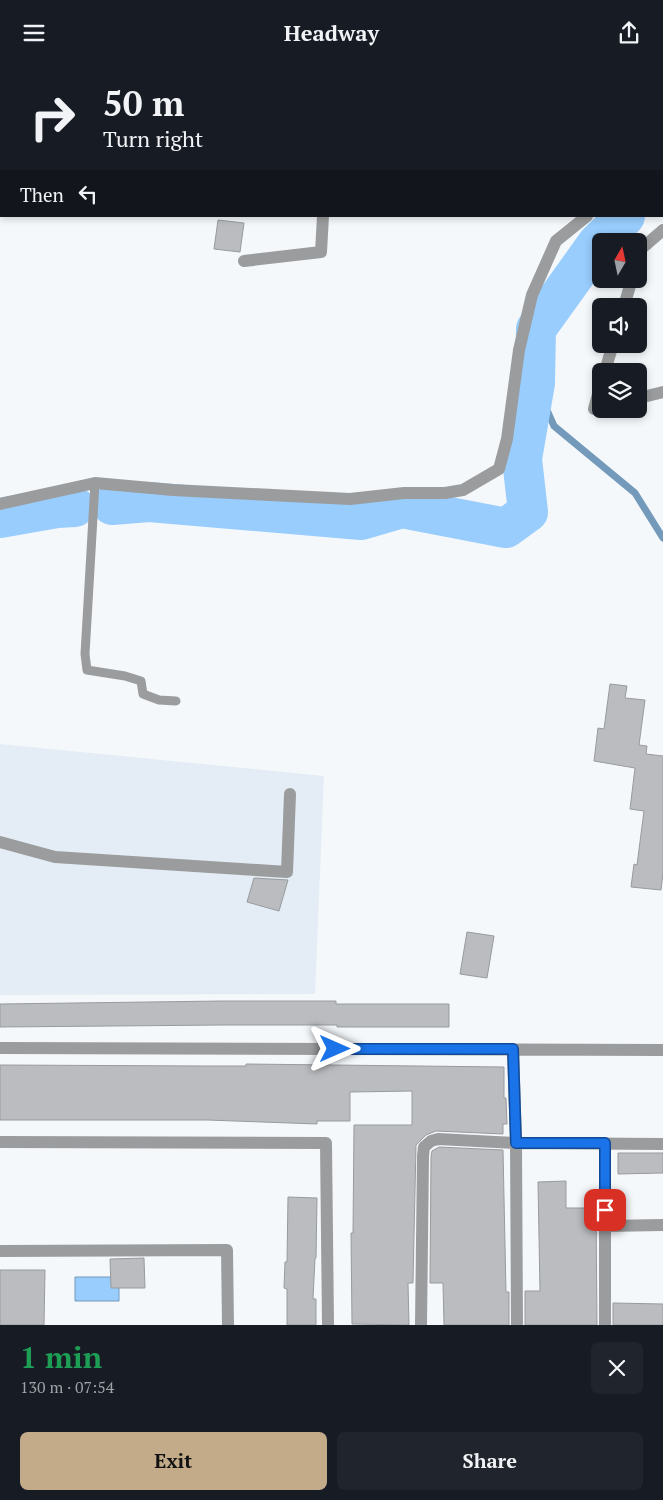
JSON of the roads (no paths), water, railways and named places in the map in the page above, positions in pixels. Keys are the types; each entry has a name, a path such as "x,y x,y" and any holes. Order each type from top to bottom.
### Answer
{"street":[{"path":"244,261 321,252 323,217"},
{"path":"0,504 95,483 183,491 350,499 404,493 446,493 463,490 499,469 507,439 519,350 532,295 556,241 586,217"},
{"path":"648,243 663,230"},
{"path":"647,396 663,392"},
{"path":"0,842 55,857 286,871 290,794"},
{"path":"0,1048 663,1050"},
{"path":"513,1049 516,1143 517,1325"},
{"path":"421,1325 422,1156 424,1147 431,1141 438,1139 516,1143 663,1145"},
{"path":"0,1142 326,1143 328,1325"},
{"path":"605,1143 605,1325"},
{"path":"604,1226 663,1225"},
{"path":"0,1251 227,1251 228,1325"}],"lane":[{"path":"95,483 85,654 87,670 125,676 141,681 143,694 176,701"}],"water":[{"path":"75,1277 119,1277 119,1301 75,1301"}],"waterway":[{"path":"112,505 149,502 361,520 402,508 506,528 528,512 522,459 535,383 536,329 597,244 624,217"},
{"path":"535,383 554,426 635,493 663,538"},
{"path":"0,518 57,508 75,507"}]}
